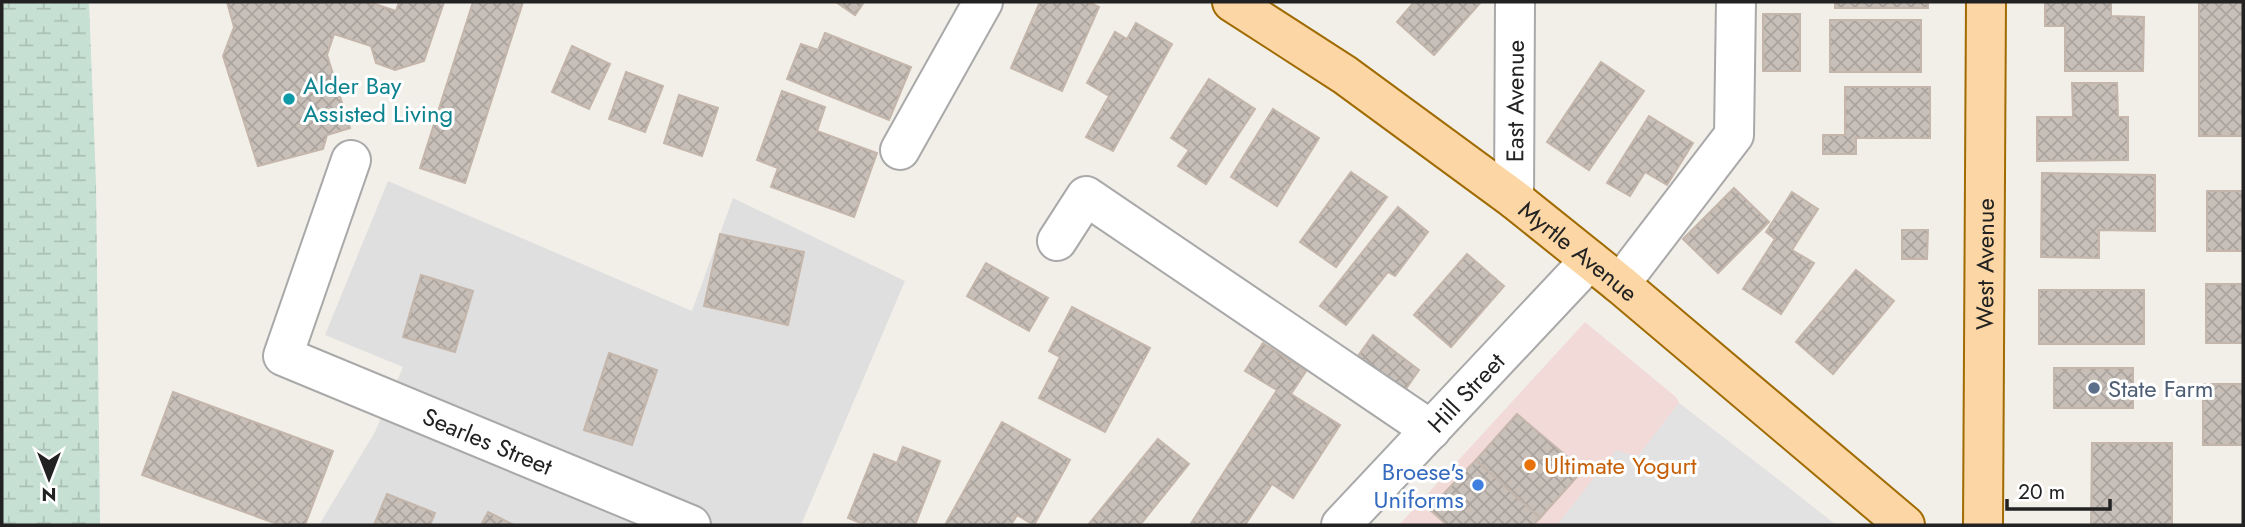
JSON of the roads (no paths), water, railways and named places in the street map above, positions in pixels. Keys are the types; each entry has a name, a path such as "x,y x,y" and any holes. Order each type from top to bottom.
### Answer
{"main road":[{"name":"Myrtle Avenue","path":"1232,2 1345,75 1514,199 1620,284 1905,525"},
{"name":"West Avenue","path":"1983,525 1986,2"}],"street":[{"path":"900,150 983,2"},
{"name":"East Avenue","path":"1514,199 1515,2"},
{"path":"1620,284 1734,135 1736,2"},
{"name":"Searles Street","path":"351,160 283,356 622,512 691,525"},
{"path":"1057,242 1086,197 1431,429"},
{"name":"Hill Street","path":"1341,525 1590,260"}],"place":[{"name":"Alder Bay Assisted Living","path":"289,99"},
{"name":"State Farm","path":"2094,388"},
{"name":"Ultimate Yogurt","path":"1530,465"},
{"name":"Broese's Uniforms","path":"1478,485"}]}
